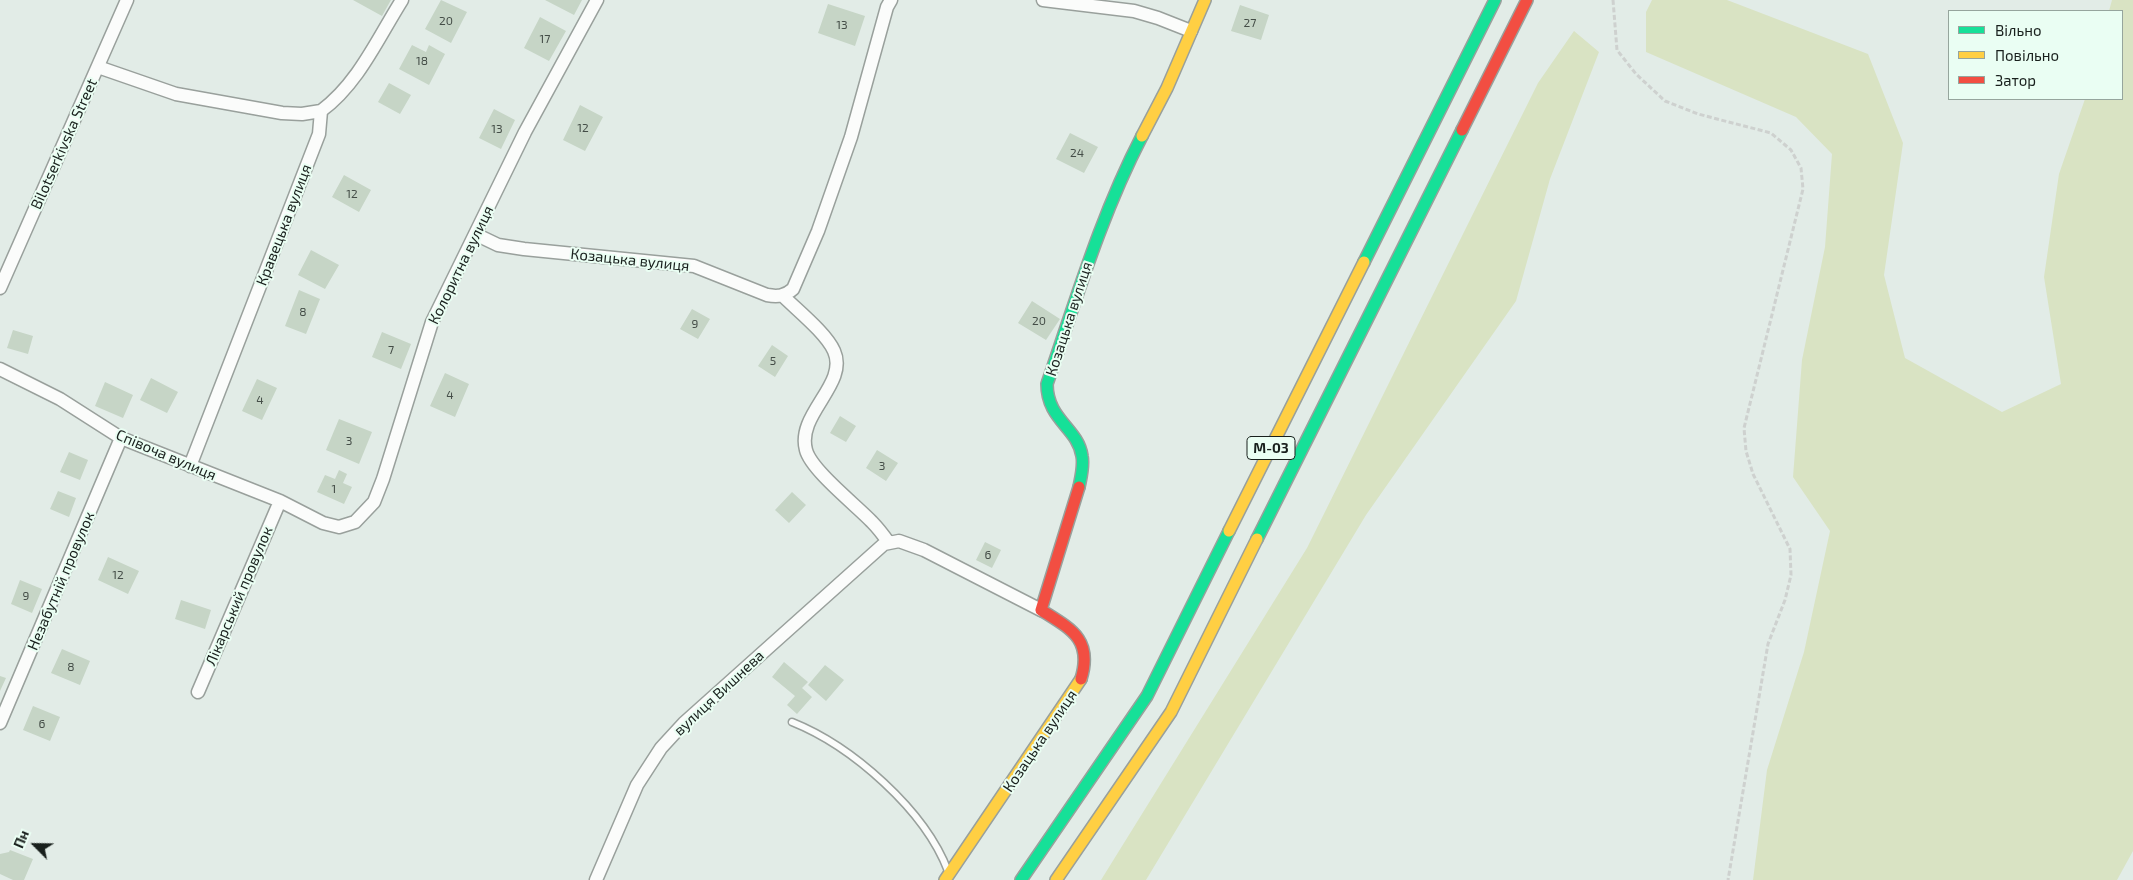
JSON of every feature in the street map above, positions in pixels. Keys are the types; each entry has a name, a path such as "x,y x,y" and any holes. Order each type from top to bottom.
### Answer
{"main road":[{"name":"Козацька вулиця","path":"948,877 1080,682 1086,666 1086,650 1080,636 1041,610 1079,492 1084,466 1082,454 1074,436 1049,405 1046,395 1047,384 1090,255 1122,178 1167,88 1205,0"},
{"name":"М-03","path":"1022,880 1147,696 1495,0"},
{"name":"М-03","path":"1056,880 1171,712 1527,0"}],"street":[{"name":"Bilotserkivska Street","path":"0,288 127,0"},
{"path":"98,67 176,94 282,113 302,114 321,111 339,98 402,0"},
{"name":"Колоритна вулиця","path":"339,527 355,522 374,502 432,322 525,132 597,0"},
{"path":"889,543 874,524 814,464 806,450 804,434 808,422 835,374 837,362 835,352 829,342 782,295 793,289 818,231 851,137 887,7 892,0"},
{"path":"1043,0 1134,12 1158,18 1191,31"},
{"name":"Кравецька вулиця","path":"190,466 319,134 321,111"},
{"name":"Козацька вулиця","path":"475,234 498,245 524,249 694,266 767,295 782,295"},
{"name":"Співоча вулиця","path":"0,369 60,399 121,438 280,501 323,523 339,527"},
{"name":"Незабутній провулок","path":"0,723 121,438"},
{"name":"Лікарський провулок","path":"198,692 280,501"},
{"name":"Козацька вулиця","path":"889,543 899,541 924,550 1041,610"},
{"name":"вулиця Вишнева","path":"596,880 637,785 661,748 684,723 857,567 884,544 889,543"}],"lane":[{"path":"792,722 814,730 846,752 900,800 932,836 948,877"}],"path":[{"path":"1613,0 1617,50 1636,74 1665,101 1698,114 1771,133 1791,150 1801,168 1803,190 1744,428 1746,451 1753,474 1790,549 1791,575 1786,600 1768,644 1728,880"}],"green space":[{"path":"1652,0 1727,0 1868,54 1903,143 1884,275 1905,358 2002,412 2061,384 2044,277 2059,174 2085,100 2123,100 2123,10 2109,10 2112,0 2133,0 2133,851 2117,880 1753,880 1767,770 1804,652 1830,531 1793,477 1802,360 1825,247 1832,154 1796,117 1646,52 1646,12"},
{"path":"1574,31 1599,52 1550,179 1516,301 1366,515 1146,880 1101,880 1307,548 1538,83"}],"building":[{"path":"353,0 391,0 382,16"},
{"path":"441,0 467,12 451,43 425,29"},
{"path":"545,0 582,0 574,15"},
{"path":"828,4 865,16 855,46 818,33"},
{"path":"1240,5 1269,15 1261,40 1231,31"},
{"path":"540,17 566,31 549,61 524,48"},
{"path":"412,45 426,52 429,45 445,54 429,85 399,69"},
{"path":"389,83 411,95 400,114 378,102"},
{"path":"580,105 603,117 585,151 563,140"},
{"path":"494,109 515,120 501,149 479,138"},
{"path":"1070,133 1098,147 1084,173 1056,159"},
{"path":"344,175 371,190 359,212 332,197"},
{"path":"311,250 339,265 325,289 298,275"},
{"path":"299,290 320,299 306,334 285,326"},
{"path":"1032,301 1060,319 1046,340 1018,323"},
{"path":"692,309 710,319 698,339 680,329"},
{"path":"13,330 33,336 28,354 7,348"},
{"path":"382,332 411,344 401,369 372,357"},
{"path":"772,345 788,356 775,377 758,366"},
{"path":"445,373 469,384 455,417 430,406"},
{"path":"151,378 178,392 167,413 140,400"},
{"path":"257,379 277,388 262,420 242,411"},
{"path":"105,382 133,395 123,418 95,406"},
{"path":"840,416 856,426 846,442 830,433"},
{"path":"339,419 372,432 359,464 326,450"},
{"path":"877,450 898,463 886,481 866,468"},
{"path":"69,452 88,460 80,480 60,472"},
{"path":"339,470 347,474 343,483 352,487 344,504 317,492 325,475 335,479"},
{"path":"58,491 76,498 69,517 50,509"},
{"path":"792,492 806,505 789,523 775,510"},
{"path":"985,542 1001,550 992,568 976,560"},
{"path":"108,557 139,571 128,594 98,580"},
{"path":"20,580 42,589 32,613 11,604"},
{"path":"181,600 211,610 205,629 175,619"},
{"path":"62,649 90,661 80,685 51,673"},
{"path":"784,662 808,682 802,688 812,697 797,714 787,705 795,696 772,677"},
{"path":"825,665 844,680 826,701 808,685"},
{"path":"0,676 6,678 0,691"},
{"path":"33,706 60,717 50,741 23,730"},
{"path":"10,850 33,859 24,880 13,880 0,874 0,854"}],"traffic: fast":[{"path":"1364,262 1495,0"},
{"path":"1257,539 1462,130"},
{"path":"1079,487 1083,464 1079,446 1052,406 1048,396 1047,384 1102,227 1127,166 1142,136"},
{"path":"1021,880 1147,696 1229,531"}],"traffic: slow":[{"path":"1142,136 1167,88 1205,0"},
{"path":"1229,531 1364,262"},
{"path":"1056,880 1171,712 1257,539"},
{"path":"945,880 1081,679"}],"traffic: jam":[{"path":"1462,130 1527,0"},
{"path":"1079,487 1041,610 1062,623 1077,637 1082,645 1084,665 1081,679"}]}
